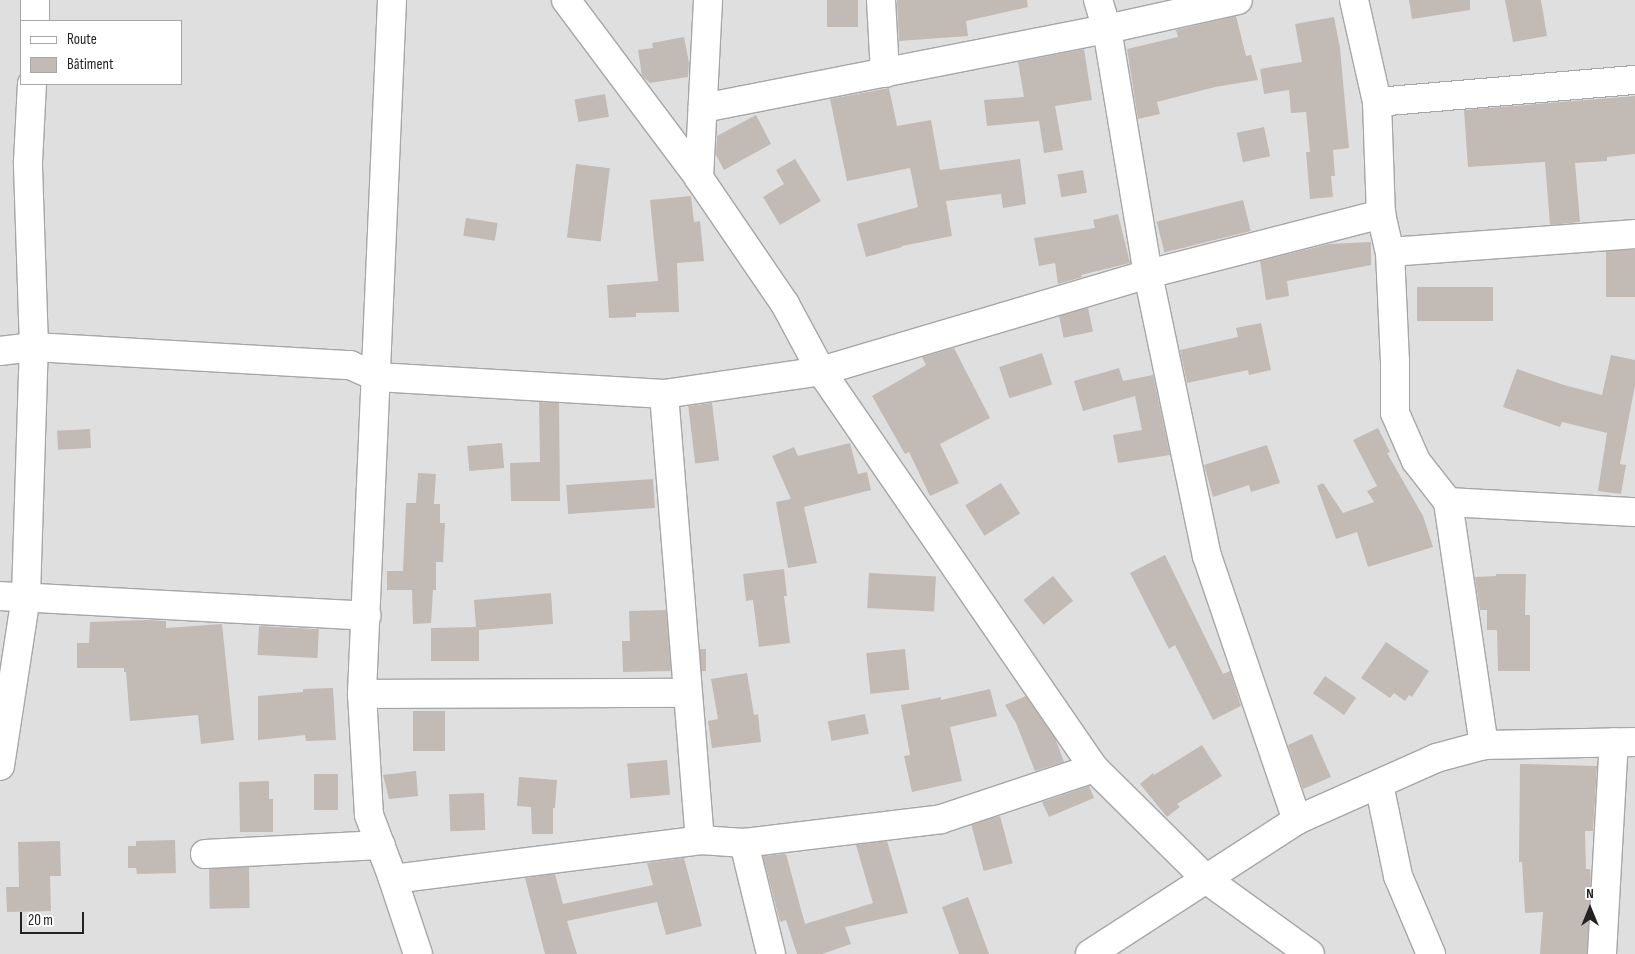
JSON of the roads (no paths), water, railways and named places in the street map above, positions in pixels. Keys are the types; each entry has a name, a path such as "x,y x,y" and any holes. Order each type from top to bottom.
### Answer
{"street":[{"path":"34,20 36,0"},
{"path":"392,0 362,694 369,815 418,954"},
{"path":"566,0 699,178 786,304 821,371 1094,768 1206,879 1310,954"},
{"path":"699,178 708,0"},
{"path":"881,0 885,72"},
{"path":"1098,0 1107,29 1148,274 1207,556 1297,820"},
{"path":"703,108 1107,29 1238,0"},
{"path":"1354,0 1377,102 1381,214 1390,252 1395,361 1395,413 1416,460 1448,502 1484,745"},
{"path":"1377,102 1635,80"},
{"path":"0,766 34,347 28,162 32,85"},
{"path":"0,351 34,347 350,365 377,377 664,394 821,371 1148,274 1381,214"},
{"path":"1390,252 1635,234"},
{"path":"664,394 700,840"},
{"path":"1448,502 1635,512"},
{"path":"13,596 366,616"},
{"path":"362,694 687,693"},
{"path":"1090,954 1297,820 1436,758 1484,745 1624,742 1602,954"},
{"path":"393,879 700,840 744,843 941,819 1094,768"},
{"path":"1378,784 1398,876 1430,954"},
{"path":"744,843 770,954"},
{"path":"205,854 381,845"}]}
